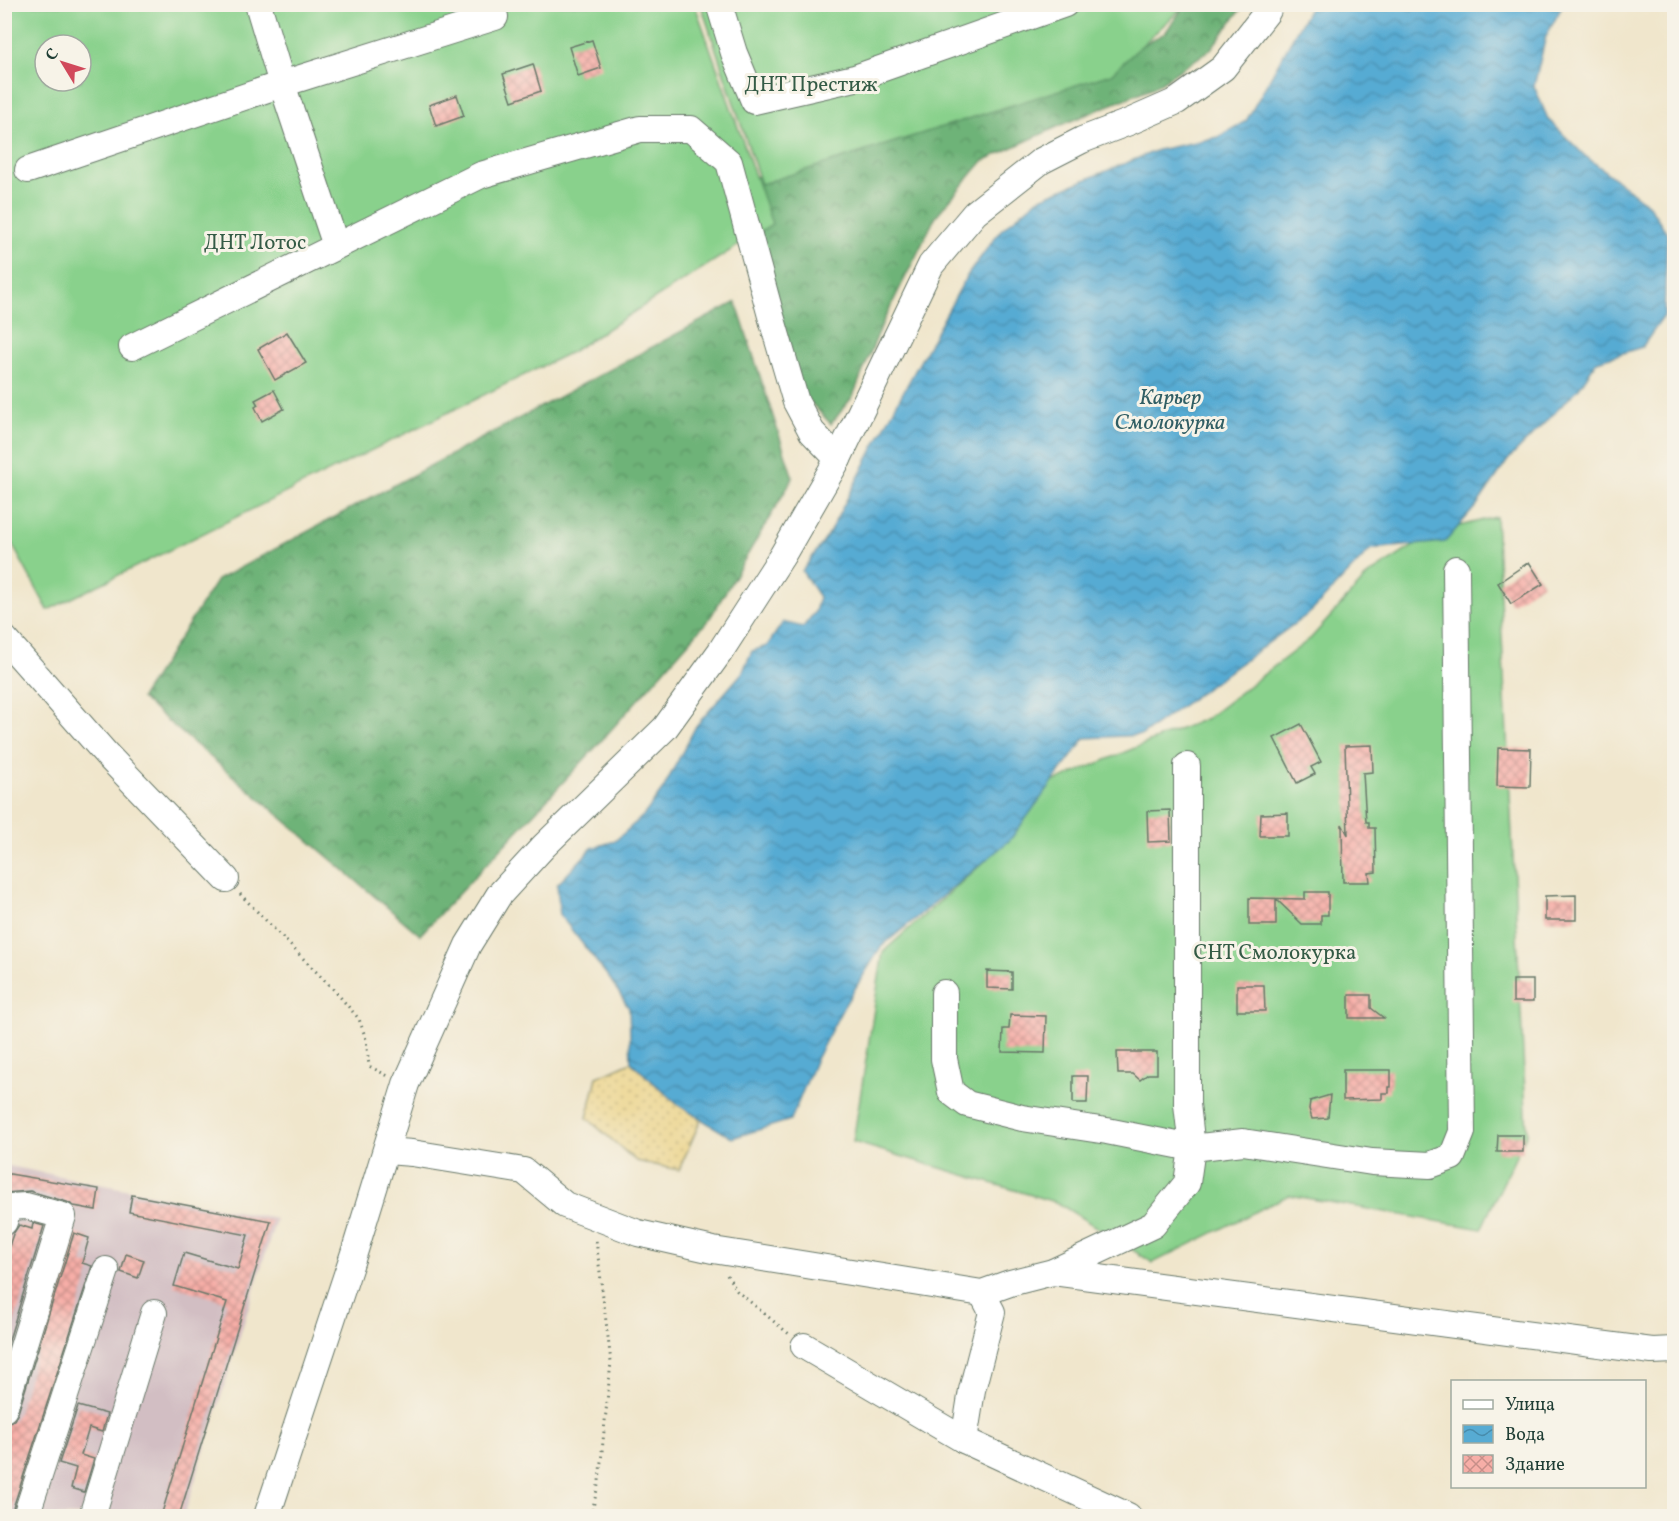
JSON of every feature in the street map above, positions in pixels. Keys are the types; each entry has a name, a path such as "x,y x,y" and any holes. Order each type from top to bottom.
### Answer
{"street":[{"path":"258,4 336,246"},
{"path":"719,4 734,53 754,101 855,78 1065,4"},
{"path":"267,1516 387,1151 406,1084 468,945 499,895 544,846 665,728 733,633 782,556 838,459 931,265 975,213 1041,161 1082,140 1176,101 1223,68 1271,4"},
{"path":"28,170 282,84 495,17"},
{"path":"132,347 481,175 640,129 691,129 729,162 796,402 812,432 838,459"},
{"path":"944,993 944,1059 951,1092 967,1104 1022,1118 1107,1131 1192,1148 1243,1142 1372,1162 1430,1165 1452,1157 1462,1131 1456,569"},
{"path":"4,638 107,755 226,879"},
{"path":"387,1151 524,1171 565,1205 639,1233 713,1250 982,1293 1053,1272 1153,1225 1187,1183 1192,1148 1187,1104 1187,766"},
{"path":"4,1222 9,1207 26,1206 63,1216 4,1409"},
{"path":"26,1516 106,1270"},
{"path":"1053,1272 1652,1352 1674,1350"},
{"path":"964,1440 972,1390 992,1312 982,1293"},
{"path":"92,1516 154,1313"},
{"path":"804,1346 964,1440 1128,1516"}],"path":[{"path":"226,879 335,991 359,1019 366,1039 369,1066 381,1074 406,1084"},
{"path":"591,1215 598,1250 611,1362 599,1481 591,1516"},
{"path":"713,1250 737,1292 804,1346"}],"shaded area":[{"path":"4,1165 276,1219 184,1516 5,1516"}],"green space":[{"name":"ДНТ Лотос","path":"4,5 695,5 772,224 571,352 48,610 5,531"},
{"name":"ДНТ Престиж","path":"701,5 1185,5 1111,74 761,184"},
{"path":"1185,5 1244,5 1210,50 1154,87 1066,123 983,161 936,216 882,324 853,396 831,424 796,387 746,180 1103,66 1165,33"},
{"path":"736,302 793,478 710,618 595,748 420,935 141,698 217,580"},
{"name":"СНТ Смолокурка","path":"1496,517 1527,1133 1481,1229 1289,1195 1153,1263 1058,1203 853,1142 883,952 994,853 1048,784 1207,718 1311,638 1368,575 1435,532"}],"sand":[{"path":"631,1062 678,1105 701,1119 679,1170 636,1161 587,1118 597,1077"}],"water":[{"name":"Карьер Смолокурка","path":"1311,5 1563,5 1546,36 1534,86 1548,119 1584,155 1649,205 1667,233 1664,316 1642,347 1597,361 1579,388 1508,460 1477,505 1445,542 1371,549 1312,611 1142,735 1085,738 1010,840 881,947 844,1006 815,1061 791,1120 732,1138 678,1105 631,1062 629,1008 610,979 560,915 557,885 592,848 615,841 644,815 663,789 696,726 742,673 752,651 767,646 783,622 803,627 815,612 819,597 802,571 827,537 967,276 1000,231 1038,199 1158,150 1218,137 1246,121"}],"building":[{"path":"592,40 601,68 578,76 569,47"},
{"path":"533,64 541,91 512,101 503,74"},
{"path":"457,95 464,116 436,126 429,105"},
{"path":"287,332 306,363 275,380 258,349"},
{"path":"274,390 284,409 262,421 255,407 258,405 255,400"},
{"path":"1529,562 1543,584 1511,604 1498,583"},
{"path":"1301,724 1321,762 1311,767 1315,774 1297,783 1274,738"},
{"path":"1372,745 1373,772 1363,773 1366,822 1369,822 1369,828 1375,828 1376,872 1369,873 1370,882 1343,882 1342,824 1348,835 1345,746"},
{"path":"1498,748 1531,749 1530,787 1497,786"},
{"path":"1170,810 1171,841 1148,842 1147,811"},
{"path":"1288,813 1288,836 1260,836 1261,814"},
{"path":"1305,892 1328,892 1328,915 1321,915 1321,924 1302,924 1276,899 1276,925 1249,925 1249,898 1305,899"},
{"path":"1576,895 1576,920 1545,920 1545,896"},
{"path":"987,971 1012,972 1012,989 987,988"},
{"path":"1513,980 1533,980 1533,1002 1513,1002"},
{"path":"1237,985 1264,985 1265,1011 1237,1011"},
{"path":"1349,995 1371,995 1371,1008 1384,1018 1349,1018"},
{"path":"1010,1015 1046,1016 1045,1053 1002,1052 1003,1029 1009,1029"},
{"path":"1117,1052 1157,1052 1157,1074 1148,1074 1140,1080 1133,1074 1118,1074"},
{"path":"1343,1070 1391,1070 1389,1093 1382,1093 1382,1099 1343,1100"},
{"path":"1073,1076 1088,1076 1087,1103 1073,1103"},
{"path":"1330,1095 1328,1118 1312,1119 1309,1109 1310,1101"},
{"path":"1498,1135 1523,1135 1523,1152 1497,1152"},
{"path":"4,1173 99,1189 96,1210 74,1206 30,1191 4,1193"},
{"path":"132,1195 271,1221 179,1516 161,1516 227,1302 174,1286 184,1253 238,1269 248,1235 129,1212"},
{"path":"33,1223 44,1226 4,1356 4,1261 13,1234 19,1225 32,1229"},
{"path":"74,1233 89,1238 82,1263 92,1266 11,1516 5,1516 4,1424 14,1420 18,1413"},
{"path":"126,1254 144,1260 138,1278 121,1272"},
{"path":"78,1406 107,1414 102,1432 89,1428 81,1455 94,1459 84,1492 71,1488 76,1468 59,1463"}]}
